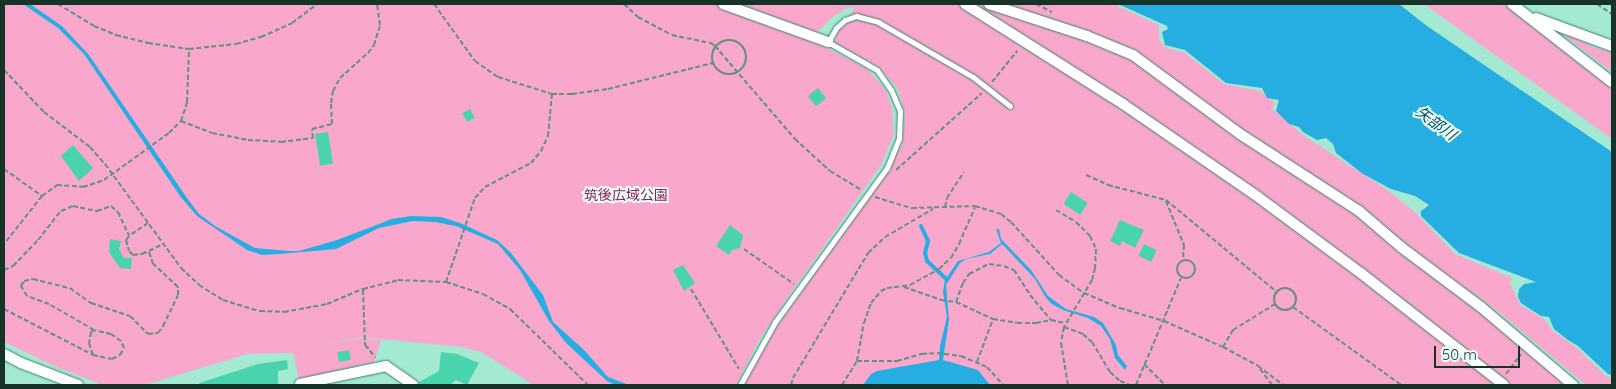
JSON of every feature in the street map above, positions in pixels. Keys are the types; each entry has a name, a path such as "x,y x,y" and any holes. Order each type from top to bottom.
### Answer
{"street":[{"path":"723,4 828,42"},
{"path":"965,4 1123,104 1254,194 1362,274 1502,384"},
{"path":"989,4 1087,36 1133,55 1240,134 1359,211 1573,385"},
{"path":"1512,4 1612,82"},
{"path":"1525,14 1612,46"},
{"path":"4,354 55,382 78,385"},
{"path":"300,384 386,366 413,385"}],"lane":[{"path":"740,385 775,322 871,195 887,168 899,138 900,111 891,90 877,70 828,42 836,28 845,20 856,16 878,22 912,40 987,87 1010,106"}],"path":[{"path":"58,4 94,26 116,35 148,43 189,49 236,44 261,37 292,24 317,4"},
{"path":"181,121 212,133 248,140 281,142 313,138 312,129 332,124 331,103 333,91 340,78 368,53 374,45 380,25 377,4"},
{"path":"434,4 475,61 498,77 552,94 572,94 608,89 713,63"},
{"path":"624,4 638,17 672,36 711,43 716,46 795,139 830,172 871,195 898,206 933,209 976,206 1001,214 1011,222 1059,275 1084,293 1120,308 1164,320 1223,347 1258,366 1284,385"},
{"path":"1597,4 1612,14"},
{"path":"731,40 742,46 746,59 743,67 738,72 723,74 713,63 712,56 716,46 722,42 731,40"},
{"path":"891,175 963,112 1002,72 1022,44"},
{"path":"4,244 42,196 58,185 94,186 135,158 181,121 187,102 189,49"},
{"path":"4,70 44,112 90,147 181,268 199,285 223,300 260,311 284,312 328,304 363,289 398,280 446,282 483,294 510,309 588,385"},
{"path":"446,282 475,198 485,187 531,163 541,151 548,136 552,94"},
{"path":"4,168 42,196"},
{"path":"944,207 947,198 964,172"},
{"path":"1086,175 1108,185 1166,200 1277,292"},
{"path":"871,195 878,191"},
{"path":"1166,200 1184,245 1183,260 1178,264 1176,270 1181,278"},
{"path":"4,270 12,266 38,240 61,211 73,206 97,211 111,206 118,212 129,236"},
{"path":"842,385 857,362 864,323 871,303 881,291 887,288 903,286 931,275 951,258 976,206"},
{"path":"791,385 793,378 868,253 885,237 933,209"},
{"path":"1056,210 1076,222 1090,236 1096,249 1096,268 1084,293 1066,319 1064,326 1061,343 1068,385"},
{"path":"148,223 129,236 126,246 133,255 149,252 163,244"},
{"path":"744,249 800,288"},
{"path":"4,309 93,355 112,359 120,355 124,348 121,341 111,334 94,330 49,304 27,296 21,286 24,281 33,279 70,288 91,303 130,316 148,334 158,333 178,295 178,287 153,264 149,252"},
{"path":"1181,278 1190,277 1195,270 1192,262 1183,260"},
{"path":"956,302 963,283 969,274 989,264 1004,266 1014,270 1030,295 1051,320"},
{"path":"1136,385 1181,278"},
{"path":"903,286 940,300 956,302 993,319 1017,323 1036,323 1051,320 1065,323"},
{"path":"1285,288 1292,290 1296,300 1293,307 1283,310 1275,304 1274,297 1277,292 1285,288"},
{"path":"363,289 365,345 386,366"},
{"path":"691,289 739,369"},
{"path":"1223,347 1233,330 1275,304"},
{"path":"1293,307 1401,385"},
{"path":"977,362 993,319"},
{"path":"1064,326 1082,334 1092,342 1110,372 1120,381 1130,385"},
{"path":"93,355 89,343 91,332 94,330"},
{"path":"1502,384 1527,346"},
{"path":"857,362 897,361 922,354 947,354 977,362 987,367 1004,385"},
{"path":"1144,364 1165,385"},
{"path":"1258,366 1272,385"}],"green space":[{"name":"筑後広域公園","path":"4,4 1113,4 1159,25 1159,40 1167,48 1185,53 1224,84 1260,91 1275,103 1272,109 1303,135 1390,192 1416,213 1455,254 1512,278 1510,283 1520,305 1544,319 1553,331 1577,348 1606,376 1612,378 1612,385 1586,385 1461,280 1579,385 744,385 748,373 777,326 883,178 902,145 905,113 898,89 878,66 835,43 836,34 846,23 855,7 847,8 831,18 821,29 814,32 811,40 866,68 877,80 886,91 892,108 894,134 881,165 759,340 736,385 534,385 481,352 462,347 360,337 322,346 360,338 381,340 374,362 299,379 293,353 247,354 145,385 103,385 59,368 4,342"},
{"path":"1424,4 1508,4 1612,81 1612,139"},
{"path":"1551,25 1595,48 1612,52 1612,72"}],"water":[{"path":"23,4 30,4 62,26 89,55 187,198 199,214 215,226 255,248 299,251 337,240 392,219 411,216 441,217 460,223 497,240 511,253 543,295 553,322 584,350 608,377 629,385 615,385 607,381 566,343 549,321 520,270 498,244 456,226 435,222 413,221 379,228 336,249 262,255 247,250 197,216 180,196 84,54 58,28"},
{"name":"矢部川","path":"1118,4 1399,4 1427,26 1612,152 1612,375 1608,374 1578,346 1554,329 1549,317 1541,316 1521,303 1518,297 1519,289 1524,284 1536,282 1459,253 1421,216 1421,211 1429,205 1415,196 1391,189 1363,174 1336,153 1333,144 1326,138 1317,140 1303,132 1299,127 1289,124 1276,111 1279,100 1267,98 1262,88 1226,83 1185,50 1165,45 1162,32 1168,29 1167,26"},
{"path":"996,229 999,229 1001,239 1031,270 1048,296 1066,309 1094,317 1103,323 1116,345 1118,355 1127,366 1125,370 1115,358 1110,339 1101,326 1088,318 1063,310 1052,304 1046,298 1035,279 1002,244 990,254 966,259 960,263 946,285 949,320 943,360 978,370 990,385 863,385 871,374 877,371 939,360 940,346 947,317 943,292 945,280 958,261 989,252 1001,243"}],"building":[{"path":"818,88 826,98 816,106 808,96"},
{"path":"470,109 475,118 467,122 462,113"},
{"path":"328,132 333,164 320,166 315,134"},
{"path":"73,145 93,168 79,181 61,156"},
{"path":"1071,192 1088,203 1080,215 1063,204"},
{"path":"1120,220 1144,230 1135,248 1122,241 1120,246 1110,241"},
{"path":"730,225 743,235 740,248 732,250 729,255 716,246"},
{"path":"110,239 121,241 119,249 124,258 132,258 131,269 120,268 109,252"},
{"path":"1144,244 1157,250 1151,262 1139,256"},
{"path":"683,265 695,283 684,291 673,270"},
{"path":"349,350 351,360 339,362 337,352"},
{"path":"441,352 457,354 479,363 467,385 456,380 450,385 420,385 419,382 439,371"},
{"path":"287,360 288,369 278,371 278,385 200,385 199,383 258,364"}],"waterway":[{"path":"921,226 928,241 925,253 927,261 946,279"}]}
